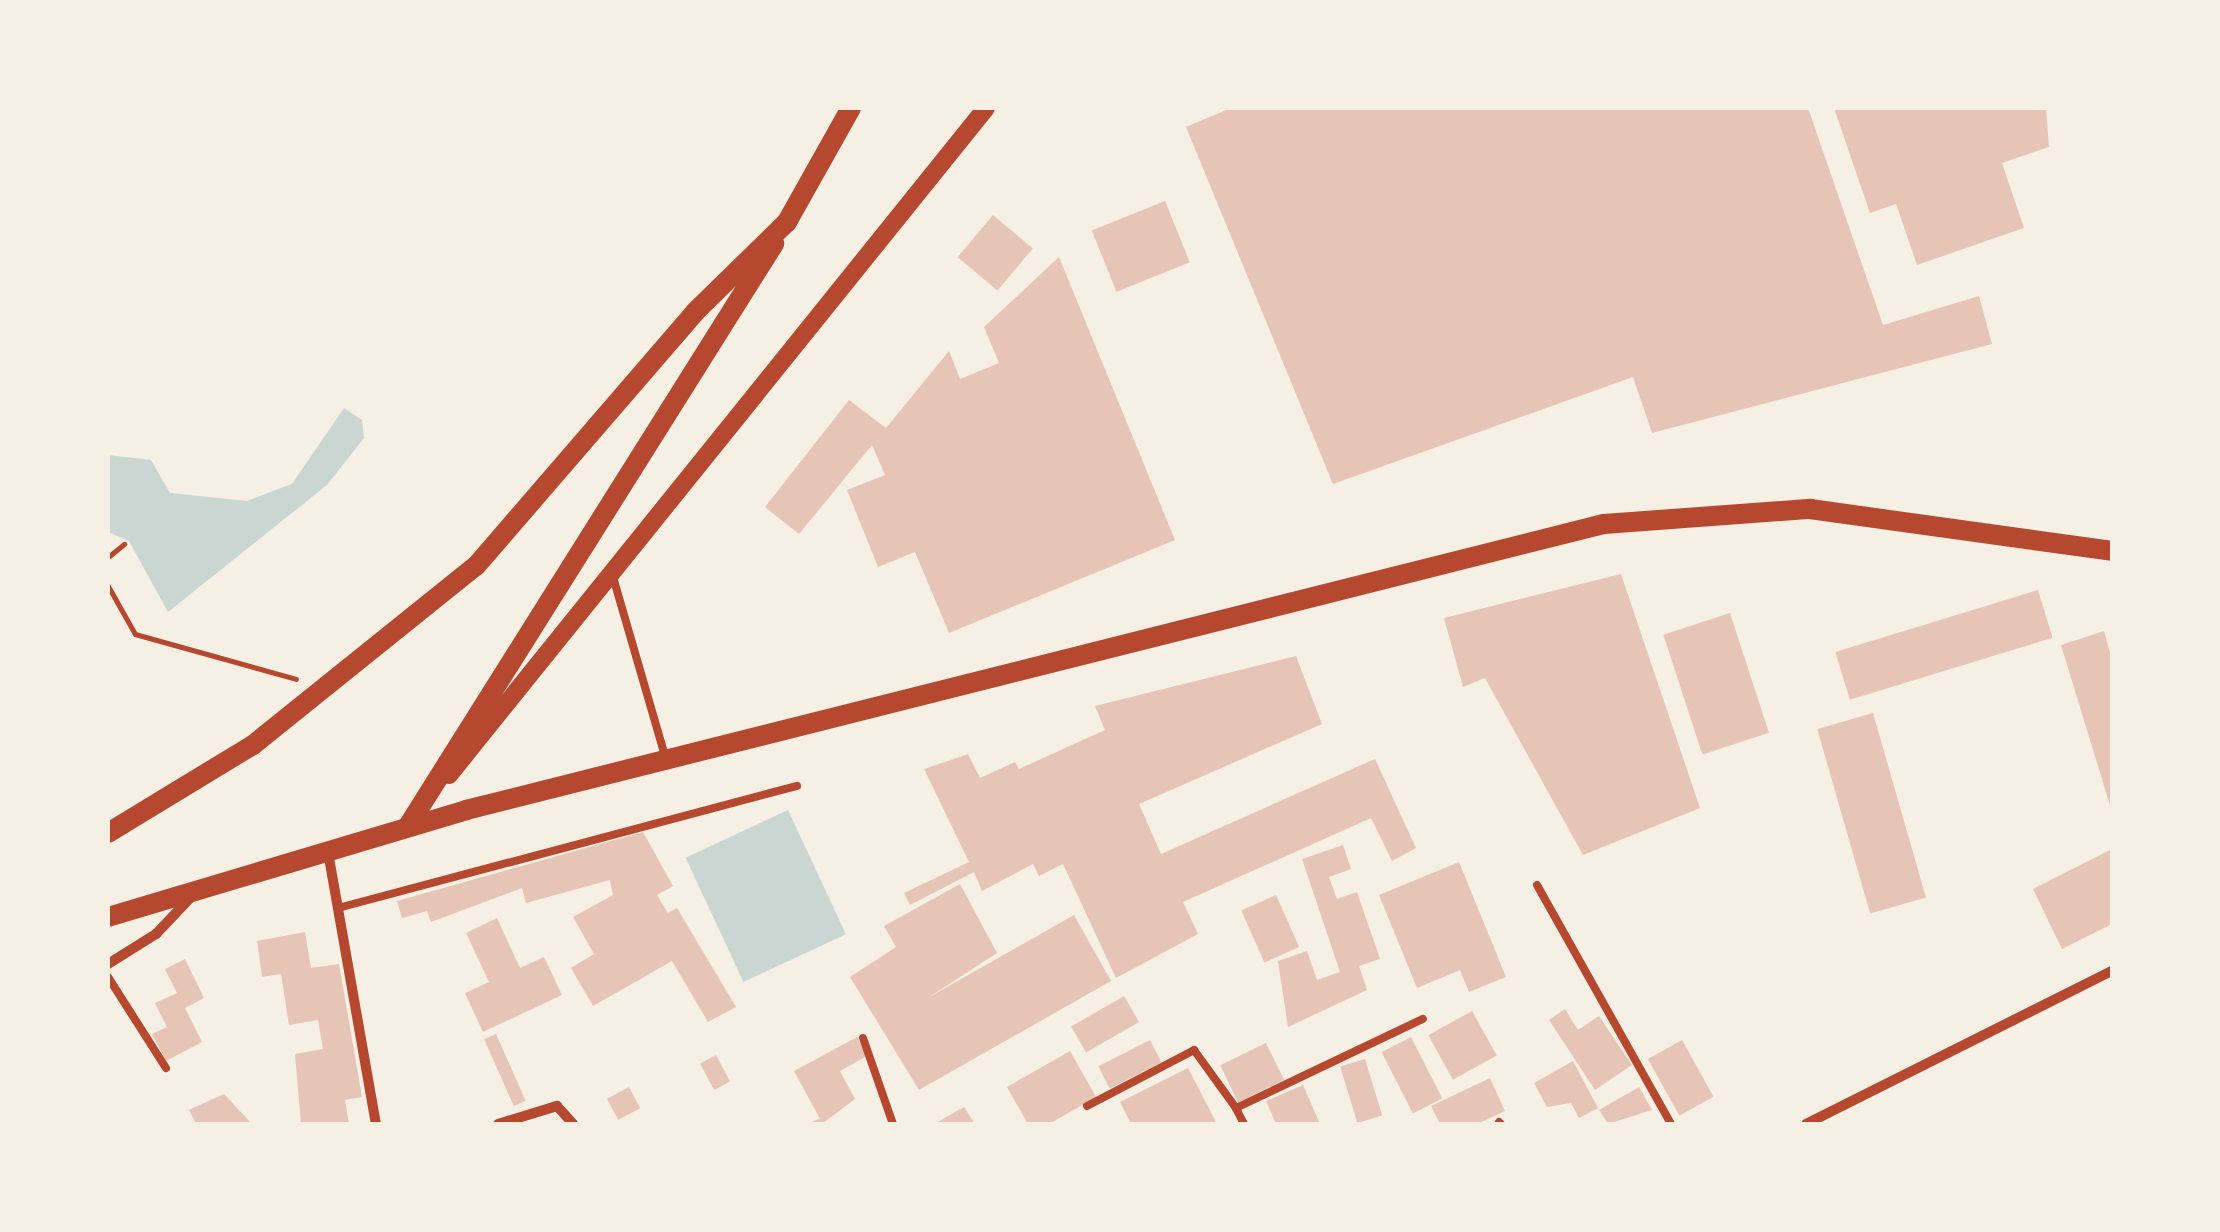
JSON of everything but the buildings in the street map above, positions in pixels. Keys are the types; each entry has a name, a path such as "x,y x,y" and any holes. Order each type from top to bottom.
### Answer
{"main road":[{"path":"408,826 787,222 851,108"},
{"path":"108,832 314,701 476,566 695,312 787,222"},
{"path":"108,917 408,826 1678,513 1891,515 2112,551"}],"street":[{"path":"408,826 986,108"},
{"path":"328,852 376,1124"},
{"path":"108,964 156,934 193,894"},
{"path":"1806,1124 2112,971"},
{"path":"498,1124 556,1106 573,1124"}],"lane":[{"path":"612,572 666,760"},
{"path":"338,908 798,786"},
{"path":"1537,886 1671,1124"},
{"path":"108,977 166,1068"},
{"path":"1236,1108 1422,1019"},
{"path":"862,1038 893,1124"},
{"path":"1087,1106 1194,1050 1244,1124"}],"path":[{"path":"108,557 124,544"},
{"path":"108,586 135,634 293,675 314,701"}],"shaded area":[{"path":"344,408 362,420 364,438 327,485 168,612 129,541 108,532 108,455 151,460 170,493 247,501 292,484"},
{"path":"788,810 846,934 743,982 686,858"}]}
